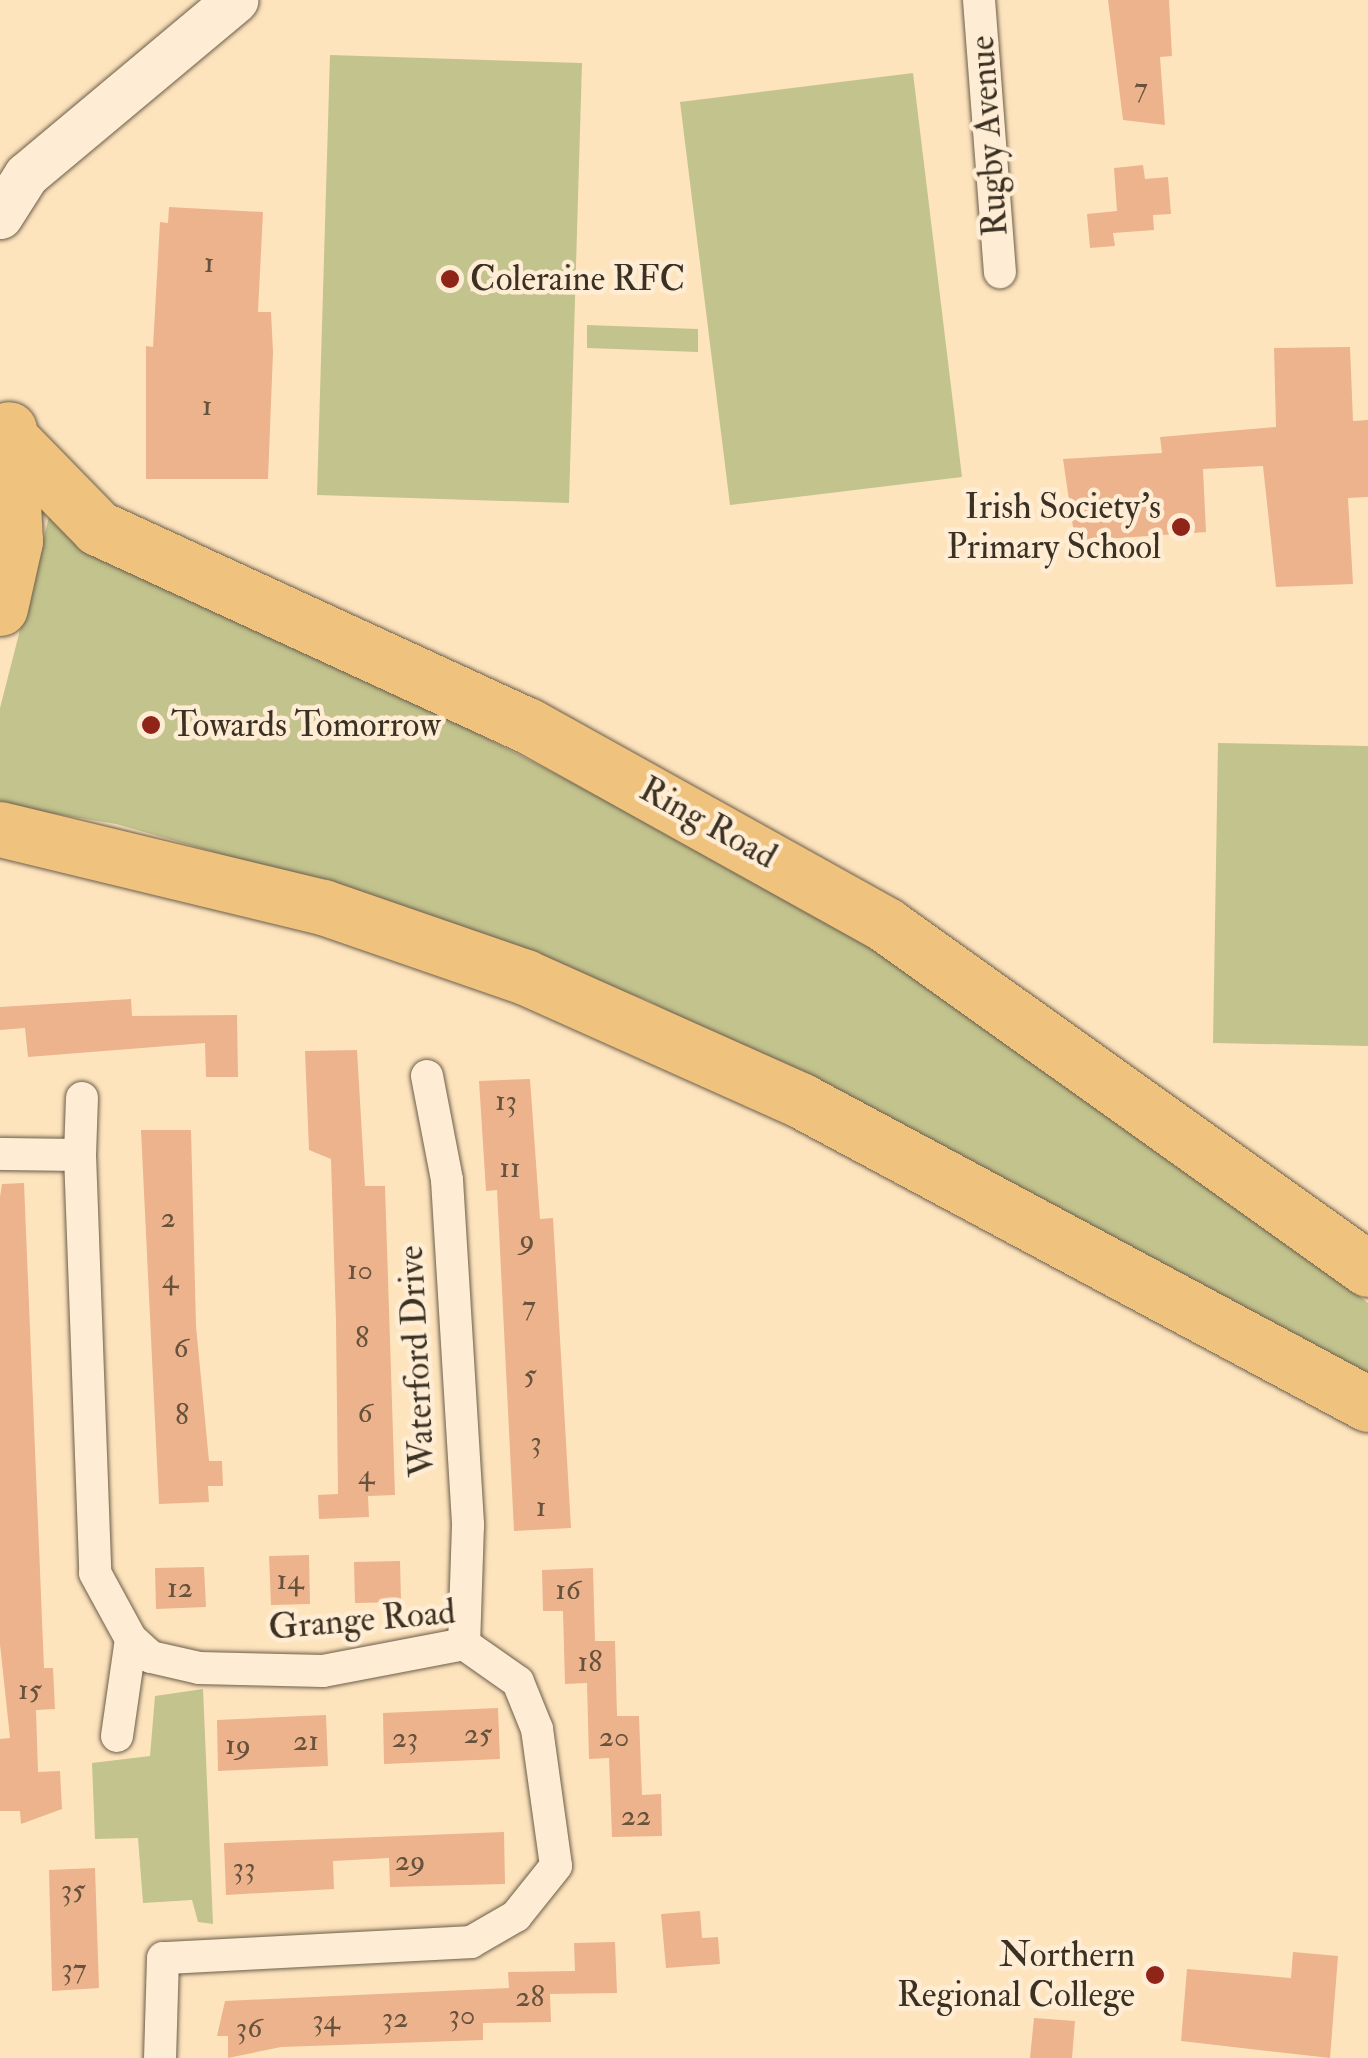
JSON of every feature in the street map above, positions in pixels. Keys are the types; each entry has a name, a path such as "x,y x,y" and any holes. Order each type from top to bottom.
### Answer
{"highway":[{"path":"0,608 15,541 8,426"},
{"name":"Ring Road","path":"8,426 98,528 527,725 886,925 1368,1269"},
{"path":"0,829 323,906 525,976 800,1100 1368,1404"}],"street":[{"path":"0,216 13,178 235,0"},
{"name":"Rugby Avenue","path":"979,0 1000,272"},
{"name":"Waterford Drive","path":"427,1076 448,1199 468,1526 464,1644"},
{"path":"82,1098 80,1155 95,1573 130,1639 117,1736"},
{"path":"0,1154 80,1155"},
{"name":"Grange Road","path":"130,1639 152,1656 199,1668 306,1671 464,1644 518,1682 537,1729 556,1866 542,1892 472,1942 162,1942 160,2058"}],"green space":[{"name":"Coleraine RFC","path":"330,55 582,63 569,503 317,495"},
{"name":"Coleraine RFC","path":"913,73 962,477 730,505 680,102"},
{"path":"587,325 698,329 698,352 587,348"},
{"path":"50,513 847,924 1147,1128 1368,1303 1368,1385 647,1000 291,874 116,824 0,805 0,708"},
{"path":"1218,743 1368,746 1368,1046 1213,1043"},
{"path":"203,1689 213,1924 198,1922 192,1900 143,1903 138,1838 95,1839 92,1763 150,1756 155,1696"}],"building":[{"path":"1108,0 1169,0 1172,56 1160,57 1165,125 1123,120"},
{"path":"1143,165 1145,179 1168,177 1171,214 1153,215 1154,230 1113,233 1115,246 1090,248 1087,214 1117,211 1114,168"},
{"path":"169,207 263,212 258,312 271,312 273,352 268,479 146,479 146,346 153,347 160,222 168,223"},
{"path":"1350,347 1353,421 1368,420 1368,497 1348,498 1353,584 1276,587 1263,466 1203,469 1206,532 1075,541 1063,459 1162,453 1160,437 1276,427 1274,348"},
{"path":"131,999 132,1016 237,1015 238,1077 206,1077 205,1043 28,1057 25,1028 0,1030 0,1007"},
{"path":"357,1050 365,1186 385,1186 395,1495 368,1496 369,1517 319,1519 318,1495 338,1494 336,1322 331,1159 309,1150 305,1051"},
{"path":"530,1079 540,1219 553,1218 571,1528 514,1531 497,1190 486,1191 479,1081"},
{"path":"141,1130 191,1130 196,1326 209,1461 222,1461 223,1486 208,1486 209,1502 159,1504"},
{"path":"24,1183 44,1668 53,1668 55,1709 36,1710 38,1772 60,1771 62,1809 21,1824 20,1811 0,1811 0,1739 10,1738 0,1644 0,1197 2,1184"},
{"path":"309,1555 310,1604 271,1605 269,1556"},
{"path":"400,1561 401,1602 355,1603 354,1562"},
{"path":"204,1567 206,1607 156,1609 155,1568"},
{"path":"593,1568 595,1641 615,1641 617,1716 639,1716 642,1795 661,1794 662,1836 612,1837 609,1758 589,1759 587,1683 565,1684 563,1611 543,1611 542,1570"},
{"path":"498,1708 500,1759 384,1764 383,1713"},
{"path":"326,1715 328,1766 218,1771 217,1720"},
{"path":"504,1832 505,1884 390,1887 389,1858 333,1861 334,1889 226,1895 224,1843"},
{"path":"95,1868 99,1988 52,1991 49,1870"},
{"path":"700,1911 702,1938 718,1937 720,1964 666,1968 661,1914"},
{"path":"615,1942 617,1993 550,1994 551,2022 483,2023 483,2040 281,2047 228,2058 228,2036 217,2036 225,2001 509,1988 508,1972 575,1971 574,1943"},
{"path":"1293,1952 1338,1956 1330,2058 1181,2041 1187,1969 1291,1978"},
{"path":"1034,2018 1075,2021 1072,2058 1030,2058"}],"place":[{"name":"Coleraine RFC","path":"450,279"},
{"name":"Irish Society's Primary School","path":"1181,527"},
{"name":"Towards Tomorrow","path":"151,725"},
{"name":"Northern Regional College","path":"1155,1975"}]}
